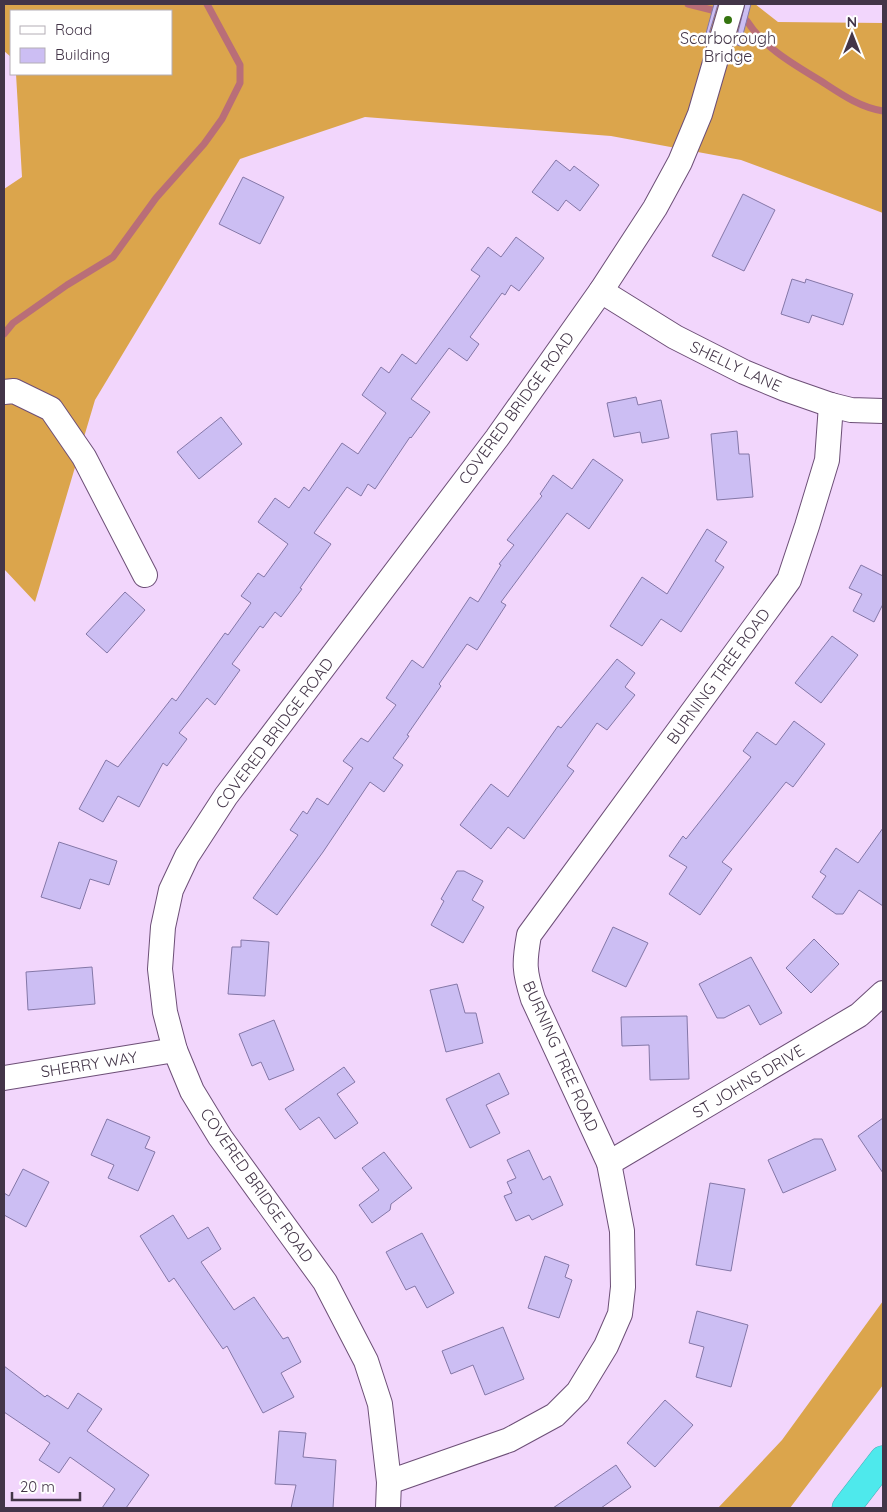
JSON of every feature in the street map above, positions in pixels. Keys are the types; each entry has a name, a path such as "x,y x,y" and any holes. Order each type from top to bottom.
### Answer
{"highway":[{"path":"846,1508 883,1460"}],"street":[{"name":"COVERED BRIDGE ROAD","path":"388,1508 389,1482 380,1404 366,1361 325,1282 220,1137 192,1091 175,1050 165,1012 160,969 163,927 171,890 187,856 226,796 497,438 601,290 655,208 680,162 700,114 732,4"},
{"name":"SHELLY LANE","path":"601,290 675,337 752,375 831,405 851,410 883,411"},
{"path":"4,392 14,391 51,409 84,457 145,575"},
{"name":"BURNING TREE ROAD","path":"389,1482 510,1440 555,1415 578,1392 606,1346 620,1314 623,1287 622,1231 608,1163 533,999 525,974 525,956 529,934 789,580 827,460 831,405"},
{"name":"ST JOHNS DRIVE","path":"608,1163 859,1015 883,993"},
{"name":"SHERRY WAY","path":"4,1078 175,1050"}],"shaded area":[{"path":"4,4 755,4 778,22 883,23 883,213 741,160 611,136 365,117 240,159 95,400 35,602 4,569 4,189 22,177 16,75 172,75 172,10 10,10 10,56 4,51"},
{"path":"883,1301 883,1385 790,1508 718,1508 782,1440"}],"building":[{"path":"714,4 718,4 708,37 705,37"},
{"path":"745,4 751,4 740,46 735,44"},
{"path":"556,160 570,171 574,166 599,185 580,211 566,200 558,211 532,192"},
{"path":"243,177 284,197 260,244 219,224"},
{"path":"743,194 775,210 744,271 712,256"},
{"path":"516,237 544,258 519,291 511,285 505,295 502,293 470,337 479,344 467,361 449,348 411,399 430,412 410,437 375,489 368,484 361,496 347,487 314,533 331,544 300,588 302,589 281,617 275,612 263,628 260,626 232,664 240,670 215,705 207,698 179,733 187,739 167,766 163,763 139,807 118,796 103,822 79,809 106,760 118,767 172,698 176,701 225,633 228,635 251,603 241,596 258,573 264,577 288,544 258,522 275,498 289,508 304,487 309,491 342,443 358,454 386,413 362,395 381,367 389,373 402,354 416,364 480,276 471,270 488,247 501,257"},
{"path":"792,279 805,283 806,279 853,294 843,325 812,315 809,323 781,314"},
{"path":"636,397 638,405 661,400 669,438 642,443 640,432 614,437 607,403"},
{"path":"221,417 242,444 199,479 177,452"},
{"path":"737,431 739,454 749,454 753,497 717,500 711,434"},
{"path":"593,459 623,480 589,529 567,513 501,602 506,605 477,650 467,644 439,684 441,686 393,758 403,765 384,792 370,782 323,852 277,915 253,898 298,835 290,830 303,811 307,814 317,798 328,805 353,768 343,761 361,738 368,742 396,705 386,698 412,660 423,668 470,597 478,602 501,565 499,564 514,545 507,540 542,496 540,494 553,475 572,489"},
{"path":"707,529 727,542 715,561 724,567 681,632 661,619 642,646 610,626 642,577 667,594"},
{"path":"861,565 883,576 883,604 874,622 853,611 862,594 849,588"},
{"path":"125,592 145,610 107,653 86,634"},
{"path":"832,636 858,655 821,703 795,683"},
{"path":"617,659 635,673 625,687 635,695 607,730 597,723 567,766 574,771 524,839 508,827 491,849 460,825 491,784 508,797 558,726 561,728"},
{"path":"794,721 825,744 793,787 786,782 722,862 732,869 700,915 669,894 687,867 669,856 683,836 686,839 751,757 743,751 757,732 776,745"},
{"path":"883,828 883,906 859,890 843,914 836,914 812,897 826,876 820,872 836,848 858,863"},
{"path":"59,842 117,861 109,885 90,879 80,909 41,897"},
{"path":"457,871 464,871 483,881 472,900 484,907 463,943 431,925 444,901 441,899"},
{"path":"613,927 648,943 626,987 592,971"},
{"path":"814,939 839,964 811,993 786,968"},
{"path":"241,940 269,942 265,996 228,994 232,947 241,947"},
{"path":"751,957 782,1013 760,1025 749,1005 724,1018 717,1018 699,984"},
{"path":"92,967 95,1004 28,1010 26,972"},
{"path":"457,984 465,1013 476,1013 483,1043 446,1052 430,990"},
{"path":"687,1016 689,1079 650,1080 649,1045 622,1046 621,1017"},
{"path":"274,1020 294,1070 269,1080 261,1062 252,1066 239,1034"},
{"path":"344,1067 355,1082 337,1094 358,1123 335,1139 319,1117 300,1130 285,1109"},
{"path":"499,1073 509,1094 486,1105 500,1133 470,1148 446,1099"},
{"path":"883,1118 883,1173 858,1136"},
{"path":"107,1119 150,1137 145,1148 155,1152 138,1191 108,1178 114,1165 91,1155"},
{"path":"814,1139 822,1139 836,1170 783,1193 768,1160"},
{"path":"529,1150 543,1180 550,1176 563,1205 532,1220 529,1215 516,1221 504,1196 512,1193 507,1182 516,1178 507,1160"},
{"path":"384,1152 412,1188 391,1204 390,1210 372,1223 359,1205 379,1190 362,1168"},
{"path":"23,1169 49,1182 26,1227 4,1215 4,1193 9,1196"},
{"path":"710,1183 745,1189 731,1271 696,1265"},
{"path":"173,1215 188,1239 208,1227 221,1249 201,1262 234,1310 254,1297 283,1339 288,1337 301,1362 281,1373 294,1397 263,1413 227,1346 223,1349 174,1278 169,1282 140,1236"},
{"path":"422,1233 454,1293 427,1308 415,1286 406,1290 386,1252"},
{"path":"545,1256 569,1265 565,1277 572,1280 559,1318 528,1308"},
{"path":"697,1311 748,1325 731,1387 696,1377 704,1347 689,1343"},
{"path":"503,1327 524,1379 485,1395 473,1365 451,1374 442,1351"},
{"path":"4,1366 45,1397 47,1395 68,1409 78,1393 102,1409 87,1431 149,1475 126,1508 102,1508 115,1489 70,1457 59,1473 39,1460 50,1443 4,1412"},
{"path":"665,1400 693,1425 655,1467 627,1443"},
{"path":"279,1431 306,1433 303,1457 336,1460 333,1508 291,1508 296,1485 275,1484"},
{"path":"616,1465 631,1487 601,1508 553,1508"}],"waterway":[{"path":"4,334 13,323 67,285 113,257 156,198 204,144 222,119 240,83 240,65 207,4"},
{"path":"688,4 712,10"},
{"path":"747,21 762,40 791,62 850,99 883,111"}],"place":[{"name":"Scarborough Bridge","path":"728,20"}]}
